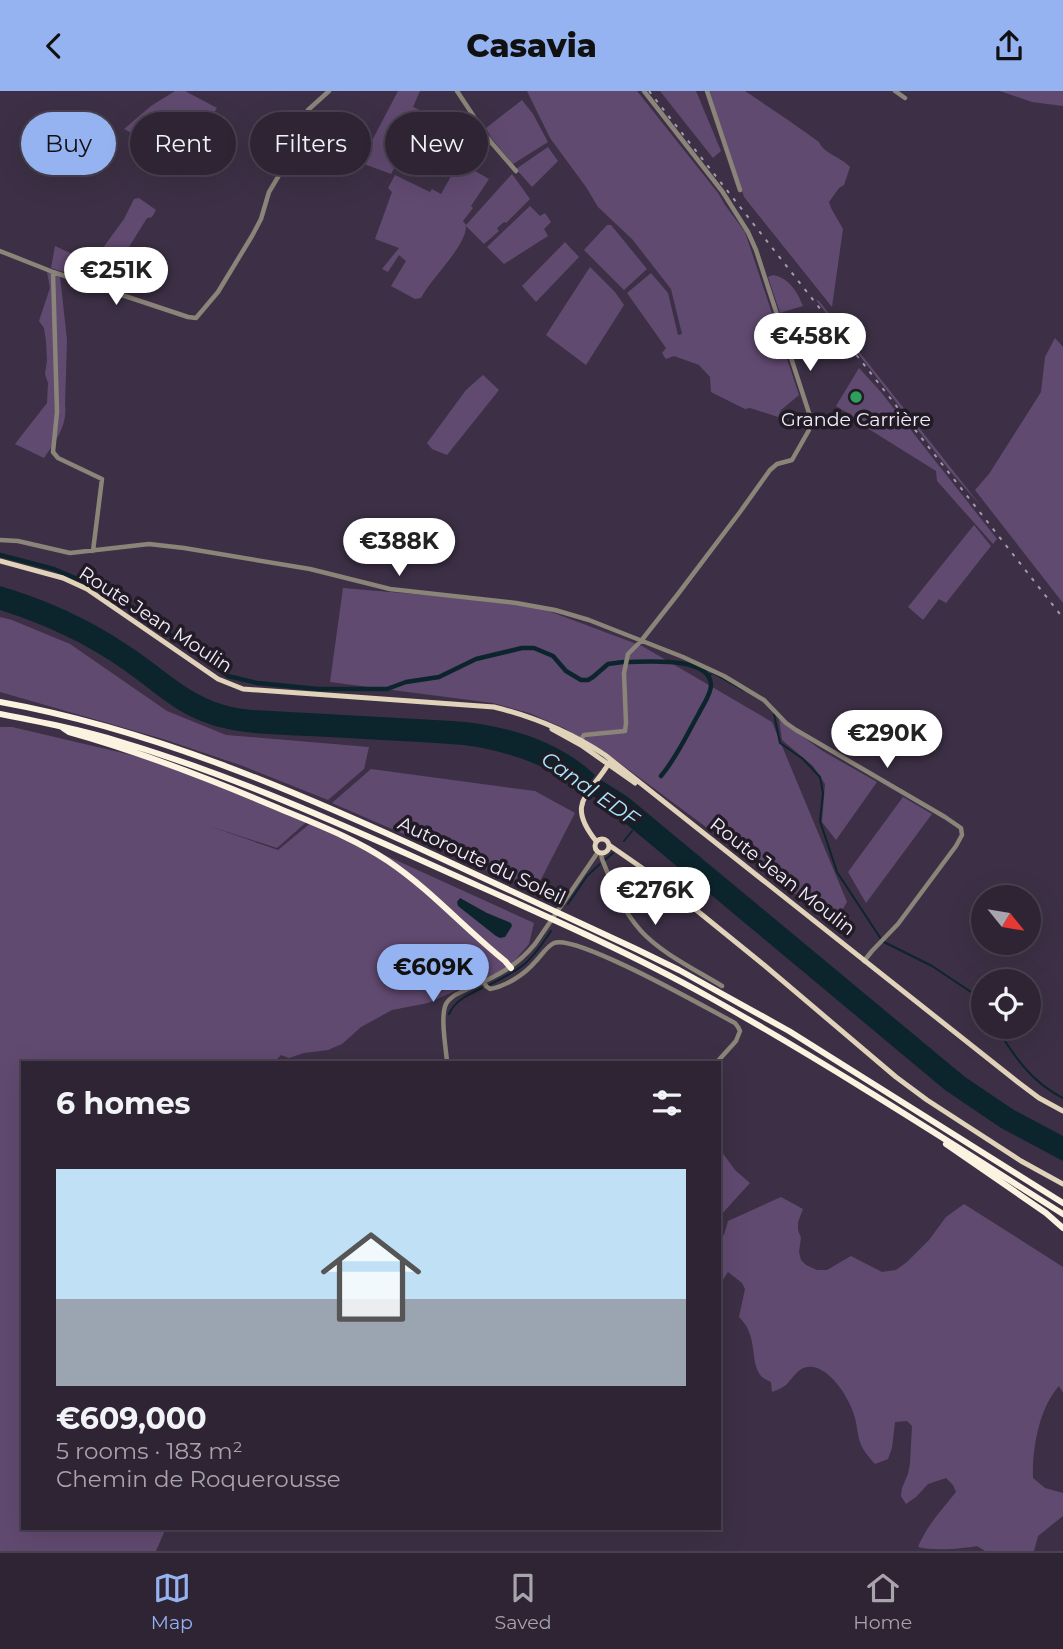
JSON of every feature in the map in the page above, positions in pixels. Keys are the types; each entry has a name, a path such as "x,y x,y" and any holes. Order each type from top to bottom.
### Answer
{"highway":[{"name":"Autoroute du Soleil","path":"0,702 121,731 263,780 565,915 679,970 789,1031 1063,1203"},
{"name":"Autoroute du Soleil","path":"0,714 131,745 187,763 345,826 560,923 709,997 905,1114 1063,1214"},
{"path":"62,727 69,732 152,758 219,783 361,844 420,884 511,968"},
{"path":"905,1114 1046,1213 1063,1228"}],"main road":[{"name":"Route Jean Moulin","path":"0,561 64,578 87,589 218,679 243,689 494,707 520,713 554,726 631,775 1019,1083 1063,1111"},
{"name":"Route Jean Moulin","path":"465,704 521,717 580,742"},
{"path":"596,841 582,814 581,804 606,760 682,817"},
{"path":"596,841 605,840 610,848 658,879 927,1100 1021,1161 1063,1184"},
{"path":"596,841 594,847 599,853 610,848"}],"street":[{"path":"0,251 53,272 196,318 218,292 261,219 269,192 284,167 308,110 329,91"},
{"path":"457,91 490,141 516,170"},
{"path":"580,742 584,736 625,731 625,664 628,654 641,641 773,466 795,457 808,435 810,425 796,370 751,237 722,191 644,91"},
{"path":"707,91 740,190"},
{"path":"895,91 905,98"},
{"path":"53,272 57,399 53,452 58,458 102,479 93,551"},
{"path":"0,540 29,543 70,554 149,544 310,569 390,589 545,607 589,620 700,664 764,700 796,730 961,828 962,835 956,846 898,924 864,961"},
{"path":"447,1061 445,1006 454,995 511,968 535,944 599,853"},
{"path":"599,853 619,899 641,931 656,944 722,986"},
{"path":"484,982 490,989 500,986 528,970 552,944 569,943 610,959 735,1023 738,1036 719,1061"}],"shaded area":[{"path":"175,91 185,91 217,108 215,112 144,112"},
{"path":"398,91 420,91 413,107 424,112 387,112"},
{"path":"527,91 637,91 718,193 745,232 799,395 781,410 778,417 750,408 745,409 711,392 710,377 699,365 674,356 666,359 662,353 666,348 627,293 651,273 668,293 678,335 682,334 671,289 632,239 598,207 550,138"},
{"path":"660,91 696,91 721,151 713,158"},
{"path":"709,91 745,91 850,167 844,185 829,202 843,229 832,307 744,197"},
{"path":"1000,91 1063,91 1063,106 1032,102"},
{"path":"522,100 548,142 513,164 492,139 488,126"},
{"path":"385,116 385,172 371,167 371,143"},
{"path":"548,147 558,161 532,187 516,169"},
{"path":"512,174 530,199 506,223 497,228 499,231 484,244 466,226 454,253 421,298 415,299 391,286 406,261 399,255 388,272 382,269 399,248 375,239 392,192 388,188 395,175 430,192 432,189 441,194 452,175 482,175 489,179 463,221 466,225"},
{"path":"139,198 156,210 152,217 147,218 129,247 143,263 121,290 108,286 117,274 101,263 88,280 51,268 55,246 92,263 124,219 134,199"},
{"path":"530,206 540,216 545,213 551,222 544,229 548,236 504,264 487,247"},
{"path":"607,225 611,225 647,269 624,290 584,250"},
{"path":"565,242 579,257 536,302 522,286"},
{"path":"590,267 624,305 586,365 546,335"},
{"path":"47,272 60,276 67,340 65,419 60,433 44,458 15,444 47,403 46,341 44,328 39,321 50,288"},
{"path":"773,275 792,286 803,306 780,313 768,277"},
{"path":"816,300 819,301 981,506 950,471"},
{"path":"814,314 826,337 797,347 790,323"},
{"path":"1055,338 1063,347 1063,603 975,490 989,474 1041,392 1045,357"},
{"path":"859,368 997,539 993,544 937,481 936,471 836,406"},
{"path":"483,375 499,390 447,455 432,449 427,443 466,390"},
{"path":"974,525 991,546 946,603 939,599 923,620 908,607"},
{"path":"343,588 530,604 642,646 772,722 847,902 833,925 780,882 617,761 564,728 529,713 493,703 330,682"},
{"path":"0,617 70,644 167,711 226,735 369,747 364,769 328,800 243,766 163,739 0,692"},
{"path":"779,719 821,750 877,782 836,840 822,822 825,784 813,766 782,740"},
{"path":"0,727 12,727 157,761 311,818 277,848 206,825 278,850 312,822 534,923 529,944 509,967 428,1003 392,1010 361,1027 342,1044 328,1050 289,1058 281,1055 275,1061 21,1061 21,1530 165,1530 156,1551 0,1551"},
{"path":"371,769 535,791 575,813 535,891 332,803"},
{"path":"903,797 932,814 866,903 848,872"},
{"path":"721,1151 735,1170 750,1183 721,1215"},
{"path":"781,1197 803,1209 798,1222 801,1238 799,1252 806,1265 817,1270 827,1270 851,1256 882,1272 896,1270 907,1262 929,1240 946,1217 964,1204 1063,1267 1063,1393 1059,1386 1042,1417 1034,1454 1033,1478 1045,1488 1063,1493 1063,1516 1038,1536 1034,1551 985,1551 977,1546 947,1549 918,1547 930,1525 956,1492 946,1478 928,1484 906,1504 901,1496 910,1463 912,1426 907,1421 895,1422 888,1459 875,1464 861,1445 848,1399 830,1376 815,1367 807,1367 786,1385 772,1392 771,1382 757,1370 752,1340 739,1317 745,1289 742,1283 728,1272 721,1283 721,1233 724,1235 728,1221"}],"water":[{"name":"Canal EDF","path":"0,586 49,603 96,626 184,686 214,702 252,710 453,721 492,726 547,743 595,775 585,790 526,760 463,745 250,733 208,724 175,708 110,660 80,643 33,621 0,610"},
{"name":"Canal EDF","path":"601,780 628,797 965,1077 1014,1110 1063,1136 1063,1161 1001,1128 945,1090 591,794"},
{"path":"460,898 511,923 512,926 505,937 496,936 458,906"}],"waterway":[{"path":"0,555 54,569 98,588 128,605 228,676 257,683 318,689 387,689 406,682 439,677 476,659 522,648 534,648 553,656 566,671 581,680 588,680 608,664 623,662"},
{"path":"628,662 689,665 708,676 711,685 708,697 661,776"},
{"path":"708,676 713,673 743,690"},
{"path":"774,714 780,743 803,759 820,777 823,793 820,821 837,872 881,939"},
{"path":"624,841 632,831"},
{"path":"605,860 613,853"},
{"path":"568,904 587,876 600,864"},
{"path":"489,985 525,964 551,931"},
{"path":"884,942 932,966 971,992"},
{"path":"449,1014 459,1001 482,988"},
{"path":"1004,1039 1033,1077 1063,1098"}],"railway":[{"path":"649,91 1063,618"}],"place":[{"name":"Grande Carrière","path":"856,397"}]}
